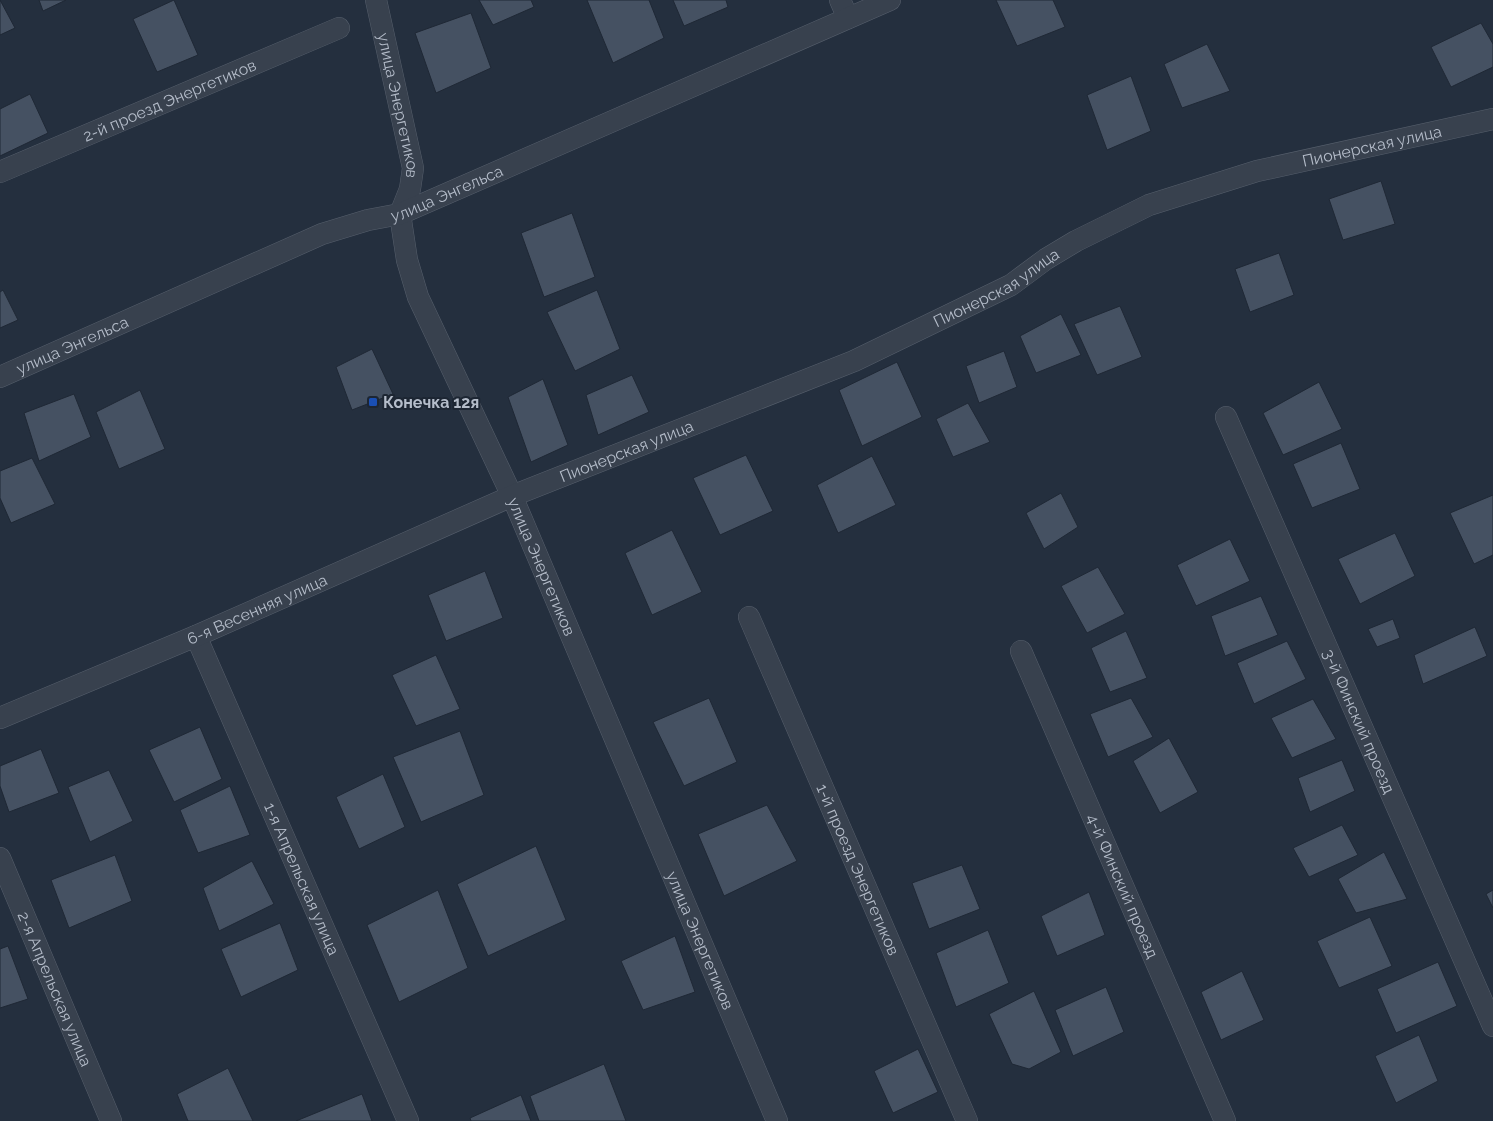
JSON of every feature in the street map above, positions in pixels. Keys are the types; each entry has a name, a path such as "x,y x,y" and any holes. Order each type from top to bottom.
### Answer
{"street":[{"name":"улица Энгельса","path":"0,377 322,234 368,220 400,214 844,9 890,0"},
{"name":"улица Энергетиков","path":"382,2 413,168 410,190 400,214 407,260 418,297 512,496 777,1121"},
{"name":"2-й проезд Энергетиков","path":"0,172 339,28"},
{"name":"Пионерская улица","path":"512,496 854,361 1011,286 1046,259 1069,245 1149,205 1257,171 1493,119"},
{"name":"3-й Финский проезд","path":"1226,417 1493,1026"},
{"name":"6-я Весенняя улица","path":"0,718 196,636 512,496"},
{"name":"1-й проезд Энергетиков","path":"749,617 967,1121"},
{"name":"1-я Апрельская улица","path":"196,636 408,1121"},
{"name":"4-й Финский проезд","path":"1021,651 1225,1121"},
{"name":"2-я Апрельская улица","path":"0,858 111,1121"}],"building":[{"path":"0,0 15,28 0,35"},
{"path":"39,0 66,0 43,11"},
{"path":"174,0 198,55 157,72 133,19"},
{"path":"479,0 531,0 534,7 493,25"},
{"path":"587,0 649,0 664,38 613,63"},
{"path":"673,0 726,0 728,7 684,26"},
{"path":"996,0 1053,0 1065,27 1017,46"},
{"path":"471,13 491,68 436,93 415,33"},
{"path":"1481,23 1493,44 1493,67 1451,87 1431,47"},
{"path":"1207,44 1230,91 1182,108 1164,64"},
{"path":"1131,76 1151,131 1107,150 1087,95"},
{"path":"30,94 48,133 0,156 0,109"},
{"path":"1381,181 1395,224 1343,240 1329,199"},
{"path":"572,213 595,277 544,297 521,233"},
{"path":"1279,253 1294,295 1250,312 1235,269"},
{"path":"3,290 18,320 0,328 0,292"},
{"path":"597,290 620,349 575,371 547,312"},
{"path":"1120,306 1142,357 1097,375 1074,324"},
{"path":"1061,314 1081,355 1036,373 1020,336"},
{"path":"372,349 393,394 352,410 336,367"},
{"path":"1004,351 1017,387 979,403 966,366"},
{"path":"897,362 922,417 862,446 839,390"},
{"path":"632,375 649,412 598,435 586,395"},
{"path":"543,379 568,445 531,462 508,397"},
{"path":"1319,382 1342,429 1283,455 1263,413"},
{"path":"140,390 165,449 119,469 96,412"},
{"path":"74,394 91,437 39,461 24,413"},
{"path":"968,403 990,442 953,457 936,419"},
{"path":"1341,443 1360,489 1312,508 1293,464"},
{"path":"746,455 773,511 720,535 693,478"},
{"path":"872,456 896,505 838,533 817,485"},
{"path":"32,458 55,504 11,523 0,498 0,471"},
{"path":"1061,493 1078,527 1044,549 1026,513"},
{"path":"1493,495 1493,555 1474,564 1450,513"},
{"path":"672,530 702,592 652,615 625,553"},
{"path":"1395,533 1415,576 1360,604 1338,559"},
{"path":"1230,539 1250,581 1196,606 1177,565"},
{"path":"1098,567 1125,614 1087,633 1061,586"},
{"path":"485,571 503,618 446,641 428,595"},
{"path":"1261,596 1278,635 1225,656 1211,616"},
{"path":"1393,619 1400,638 1377,647 1368,629"},
{"path":"1475,627 1487,656 1423,684 1414,655"},
{"path":"1126,631 1147,678 1110,692 1091,648"},
{"path":"1287,641 1306,679 1254,704 1237,663"},
{"path":"436,655 460,709 416,726 392,675"},
{"path":"709,698 737,762 684,786 653,722"},
{"path":"1131,698 1153,737 1108,757 1090,714"},
{"path":"1313,699 1336,739 1292,758 1271,718"},
{"path":"200,727 222,779 174,802 149,750"},
{"path":"460,731 484,795 421,822 393,757"},
{"path":"1169,738 1198,792 1160,813 1133,761"},
{"path":"41,749 59,793 9,812 0,786 0,766"},
{"path":"1342,760 1355,791 1310,812 1298,778"},
{"path":"109,770 133,821 90,842 68,787"},
{"path":"383,774 405,827 359,849 336,797"},
{"path":"230,786 250,835 198,853 180,810"},
{"path":"767,805 797,861 724,896 698,834"},
{"path":"1342,825 1358,855 1309,877 1293,848"},
{"path":"536,846 566,920 488,956 457,884"},
{"path":"1384,852 1407,899 1356,913 1338,879"},
{"path":"115,855 132,901 69,928 51,880"},
{"path":"252,861 274,904 219,931 203,888"},
{"path":"962,865 980,909 929,929 912,883"},
{"path":"438,890 468,968 399,1002 367,925"},
{"path":"1493,890 1493,908 1486,894"},
{"path":"1089,892 1105,935 1057,956 1041,916"},
{"path":"1370,917 1392,966 1339,988 1317,941"},
{"path":"280,923 298,970 241,997 221,949"},
{"path":"988,930 1009,983 956,1007 936,953"},
{"path":"675,936 695,992 643,1010 621,961"},
{"path":"8,946 28,999 0,1008 0,949"},
{"path":"1438,962 1457,1006 1396,1033 1377,989"},
{"path":"1242,971 1264,1020 1221,1040 1201,992"},
{"path":"1106,987 1124,1032 1073,1056 1055,1010"},
{"path":"1034,991 1061,1052 1029,1069 1012,1064 989,1014"},
{"path":"1419,1035 1438,1081 1396,1103 1375,1056"},
{"path":"918,1049 938,1092 893,1113 874,1071"},
{"path":"604,1064 626,1121 539,1121 530,1096"},
{"path":"228,1068 253,1121 188,1121 177,1094"},
{"path":"362,1094 372,1121 296,1121"},
{"path":"521,1095 531,1121 471,1121 470,1118"}],"place":[{"name":"Конечка 12я","path":"373,402"}]}
